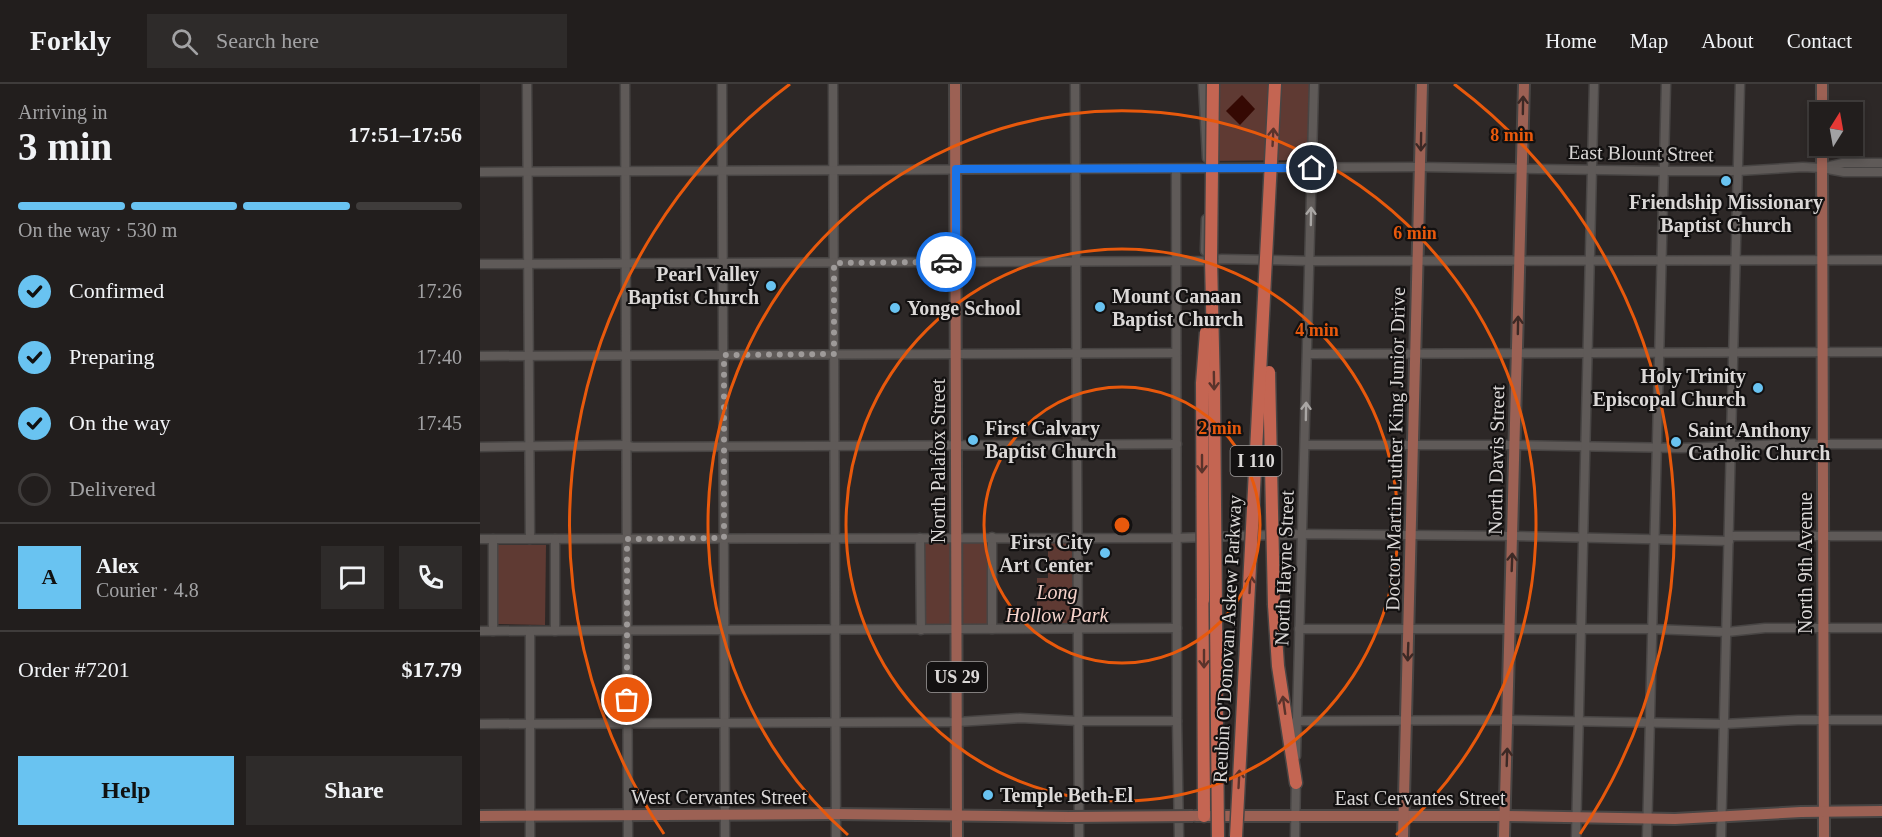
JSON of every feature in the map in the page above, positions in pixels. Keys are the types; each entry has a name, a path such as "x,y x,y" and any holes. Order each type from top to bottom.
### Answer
{"highway":[{"name":"Reubin O'Donovan Askew Parkway","path":"1213,84 1216,259 1214,392 1218,837"},
{"name":"Reubin O'Donovan Askew Parkway","path":"1236,837 1275,84"},
{"path":"1269,213 1272,266 1269,402 1274,604 1278,666 1296,783"},
{"path":"1198,816 1202,383 1216,259"}],"main road":[{"name":"North Palafox Street","path":"955,84 957,837"},
{"name":"Doctor Martin Luther King Junior Drive","path":"1403,837 1422,84"},
{"name":"North Davis Street","path":"1504,837 1524,84"},
{"path":"1821,84 1822,102"},
{"name":"North 9th Avenue","path":"1822,156 1824,837"},
{"name":"East Cervantes Street","path":"957,817 1505,816 1647,819 1824,811 1882,811"},
{"name":"West Cervantes Street","path":"480,816 836,814 957,817"}],"street":[{"path":"527,84 530,539"},
{"path":"625,84 628,837"},
{"path":"722,84 725,837"},
{"path":"833,84 836,837"},
{"path":"1075,84 1078,837"},
{"path":"1203,84 1207,169 1204,248 1216,259"},
{"name":"North Hayne Street","path":"1295,837 1296,721 1311,261 1314,84"},
{"path":"1575,837 1594,84"},
{"path":"1647,837 1666,84"},
{"path":"1721,837 1740,84"},
{"name":"East Blount Street","path":"480,172 1420,167 1738,171 1822,168 1843,163 1882,163"},
{"path":"1176,168 1179,837"},
{"name":"East Blount Street","path":"1822,168 1844,172 1882,172"},
{"path":"480,264 1216,259 1311,261 1882,260"},
{"path":"1308,354 1882,352"},
{"path":"480,356 1176,353"},
{"path":"480,447 1177,444"},
{"path":"1305,445 1585,445 1731,448 1882,444"},
{"path":"480,539 1177,538 1301,534 1654,539 1882,536"},
{"path":"992,537 992,629"},
{"path":"920,538 921,630"},
{"path":"493,539 493,631"},
{"path":"555,539 555,631"},
{"path":"480,631 1177,628"},
{"path":"1299,629 1652,628 1726,632 1765,628 1882,628"},
{"path":"530,631 530,837"},
{"path":"480,724 957,722 1020,718 1177,722"},
{"path":"1296,721 1508,720 1724,724 1756,721 1882,720"}],"green space":[{"path":"1205,84 1311,84 1309,160 1209,161"},
{"path":"992,537 992,629 921,630 920,538"},
{"name":"Long Hollow Park","path":"1048,537 1077,537 1078,629 1037,629 1037,578 1048,578"},
{"path":"497,545 546,545 545,625 497,624"}],"shaded area":[{"path":"1242,95 1255,109 1240,125 1226,111"}],"way so far":[{"path":"627,700 627,539 724,538 724,355 834,354 834,263 946,262"}],"place":[{"name":"Friendship Missionary Baptist Church","path":"1726,181"},
{"name":"Pearl Valley Baptist Church","path":"771,286"},
{"name":"Mount Canaan Baptist Church","path":"1100,307"},
{"name":"Yonge School","path":"895,308"},
{"name":"Holy Trinity Episcopal Church","path":"1758,388"},
{"name":"First Calvary Baptist Church","path":"973,440"},
{"name":"Saint Anthony Catholic Church","path":"1676,442"},
{"name":"First City Art Center","path":"1105,553"},
{"name":"Temple Beth-El","path":"988,795"}],"route":[{"path":"946,262 956,262 956,169 1312,168"}]}
